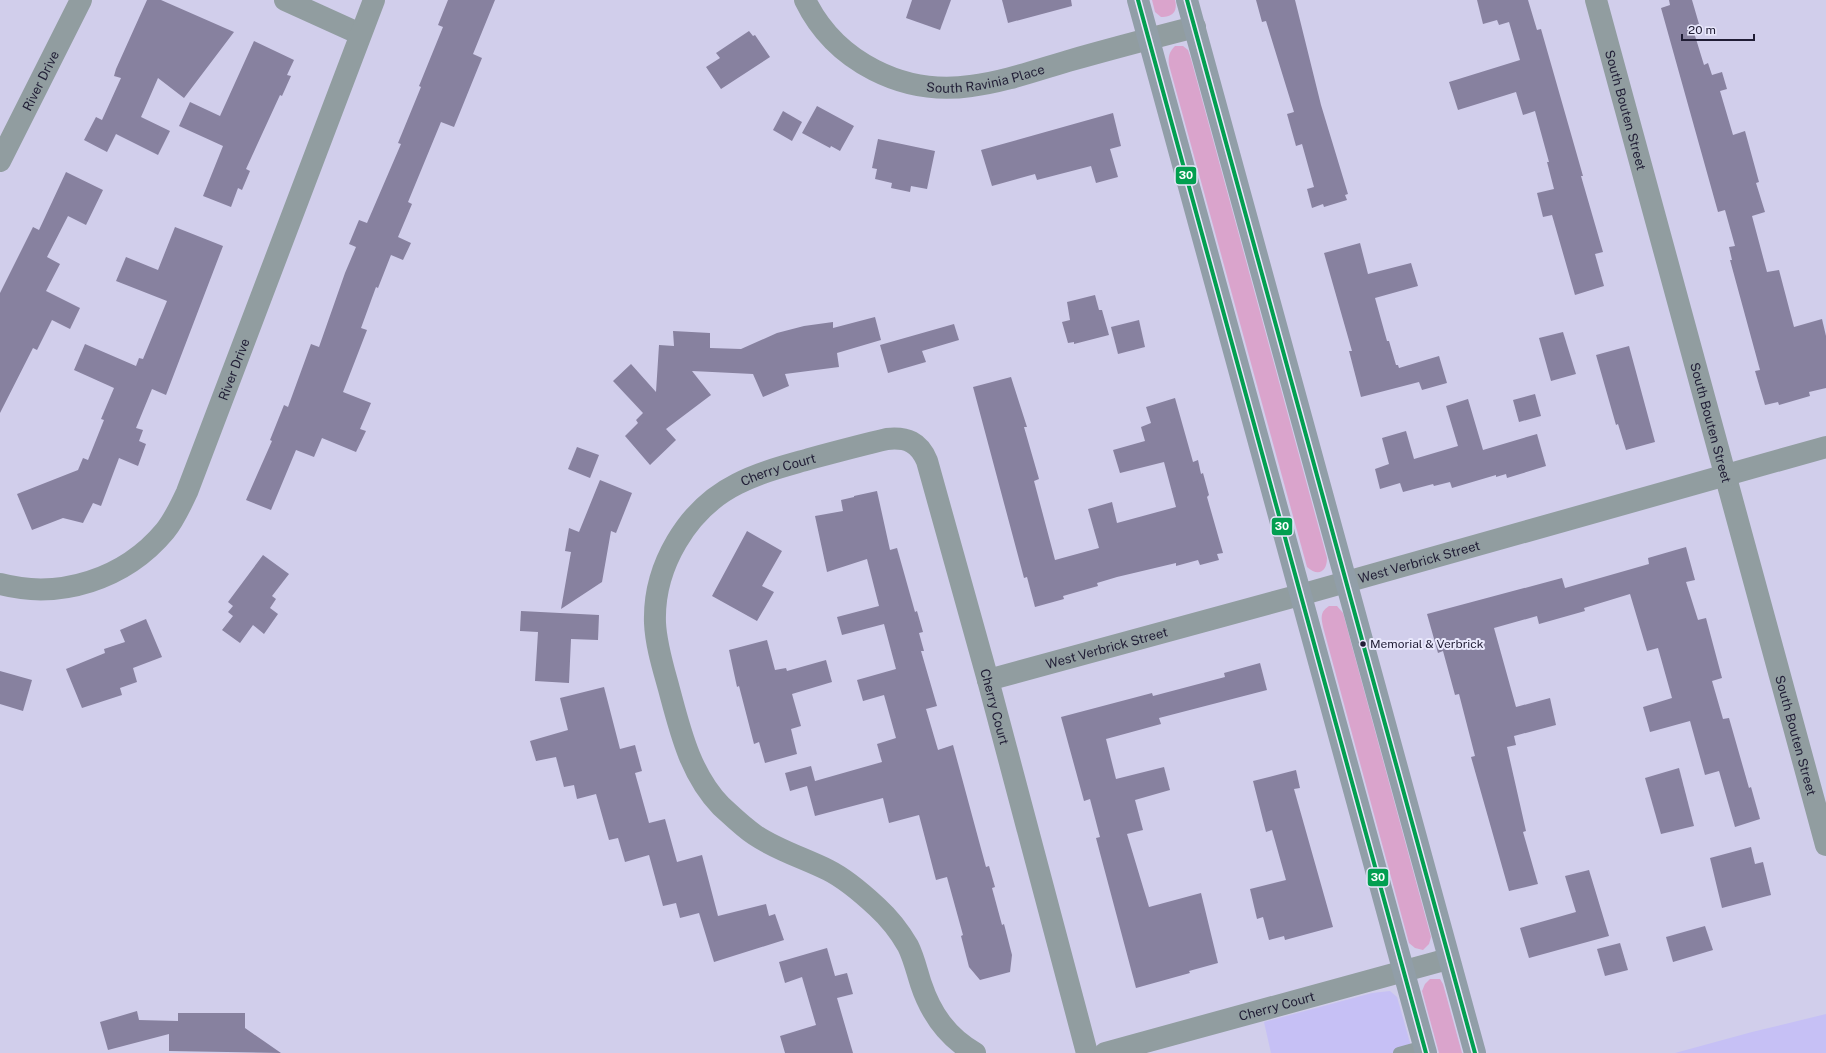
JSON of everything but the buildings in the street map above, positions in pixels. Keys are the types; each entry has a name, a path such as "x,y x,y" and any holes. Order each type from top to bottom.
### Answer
{"main road":[{"path":"1138,0 1425,1049"},
{"path":"1187,0 1347,582 1448,959 1475,1053"}],"street":[{"name":"River Drive","path":"0,161 81,0"},
{"path":"286,0 360,34"},
{"name":"River Drive","path":"0,584 39,589 76,586 94,581 109,575 126,564 140,554 165,531 187,492 374,0"},
{"name":"South Ravinia Place","path":"805,0 811,12 836,44 868,68 904,82 950,88 994,82 1148,38 1194,27"},
{"name":"South Bouten Street","path":"1596,0 1826,845"},
{"name":"Cherry Court","path":"974,1053 951,1037 937,1019 922,987 908,946 880,910 847,881 829,870 754,835 719,803 703,783 693,766 684,744 659,649 655,624 655,606 662,571 670,553 688,524 707,505 736,484 776,468 887,438 901,437 912,442 922,450 927,461 988,680 1086,1053"},
{"name":"West Verbrick Street","path":"988,680 1347,582 1826,447"},
{"name":"Cherry Court","path":"1105,1053 1448,959"}],"lane":[{"path":"1399,1053 1425,1049"}],"shaded area":[{"path":"1152,0 1175,0 1175,11 1171,15 1161,17 1155,12"},
{"path":"1175,46 1183,46 1188,50 1191,59 1327,558 1327,563 1324,570 1321,572 1315,572 1307,567 1169,65 1169,55"},
{"path":"1329,606 1337,606 1343,613 1431,937 1429,944 1423,950 1415,948 1409,943 1323,627 1322,615 1324,610"},
{"path":"1430,979 1440,979 1443,984 1462,1053 1439,1053 1422,991 1425,984"},
{"path":"1390,991 1397,997 1413,1053 1271,1053 1264,1022 1372,993"},
{"path":"1826,1014 1826,1053 1675,1053 1752,1032"}],"transit line":[{"name":"30","path":"1138,0 1426,1053"},
{"name":"30","path":"1187,0 1475,1053"}],"place":[{"name":"Memorial & Verbrick","path":"1363,644"}]}
